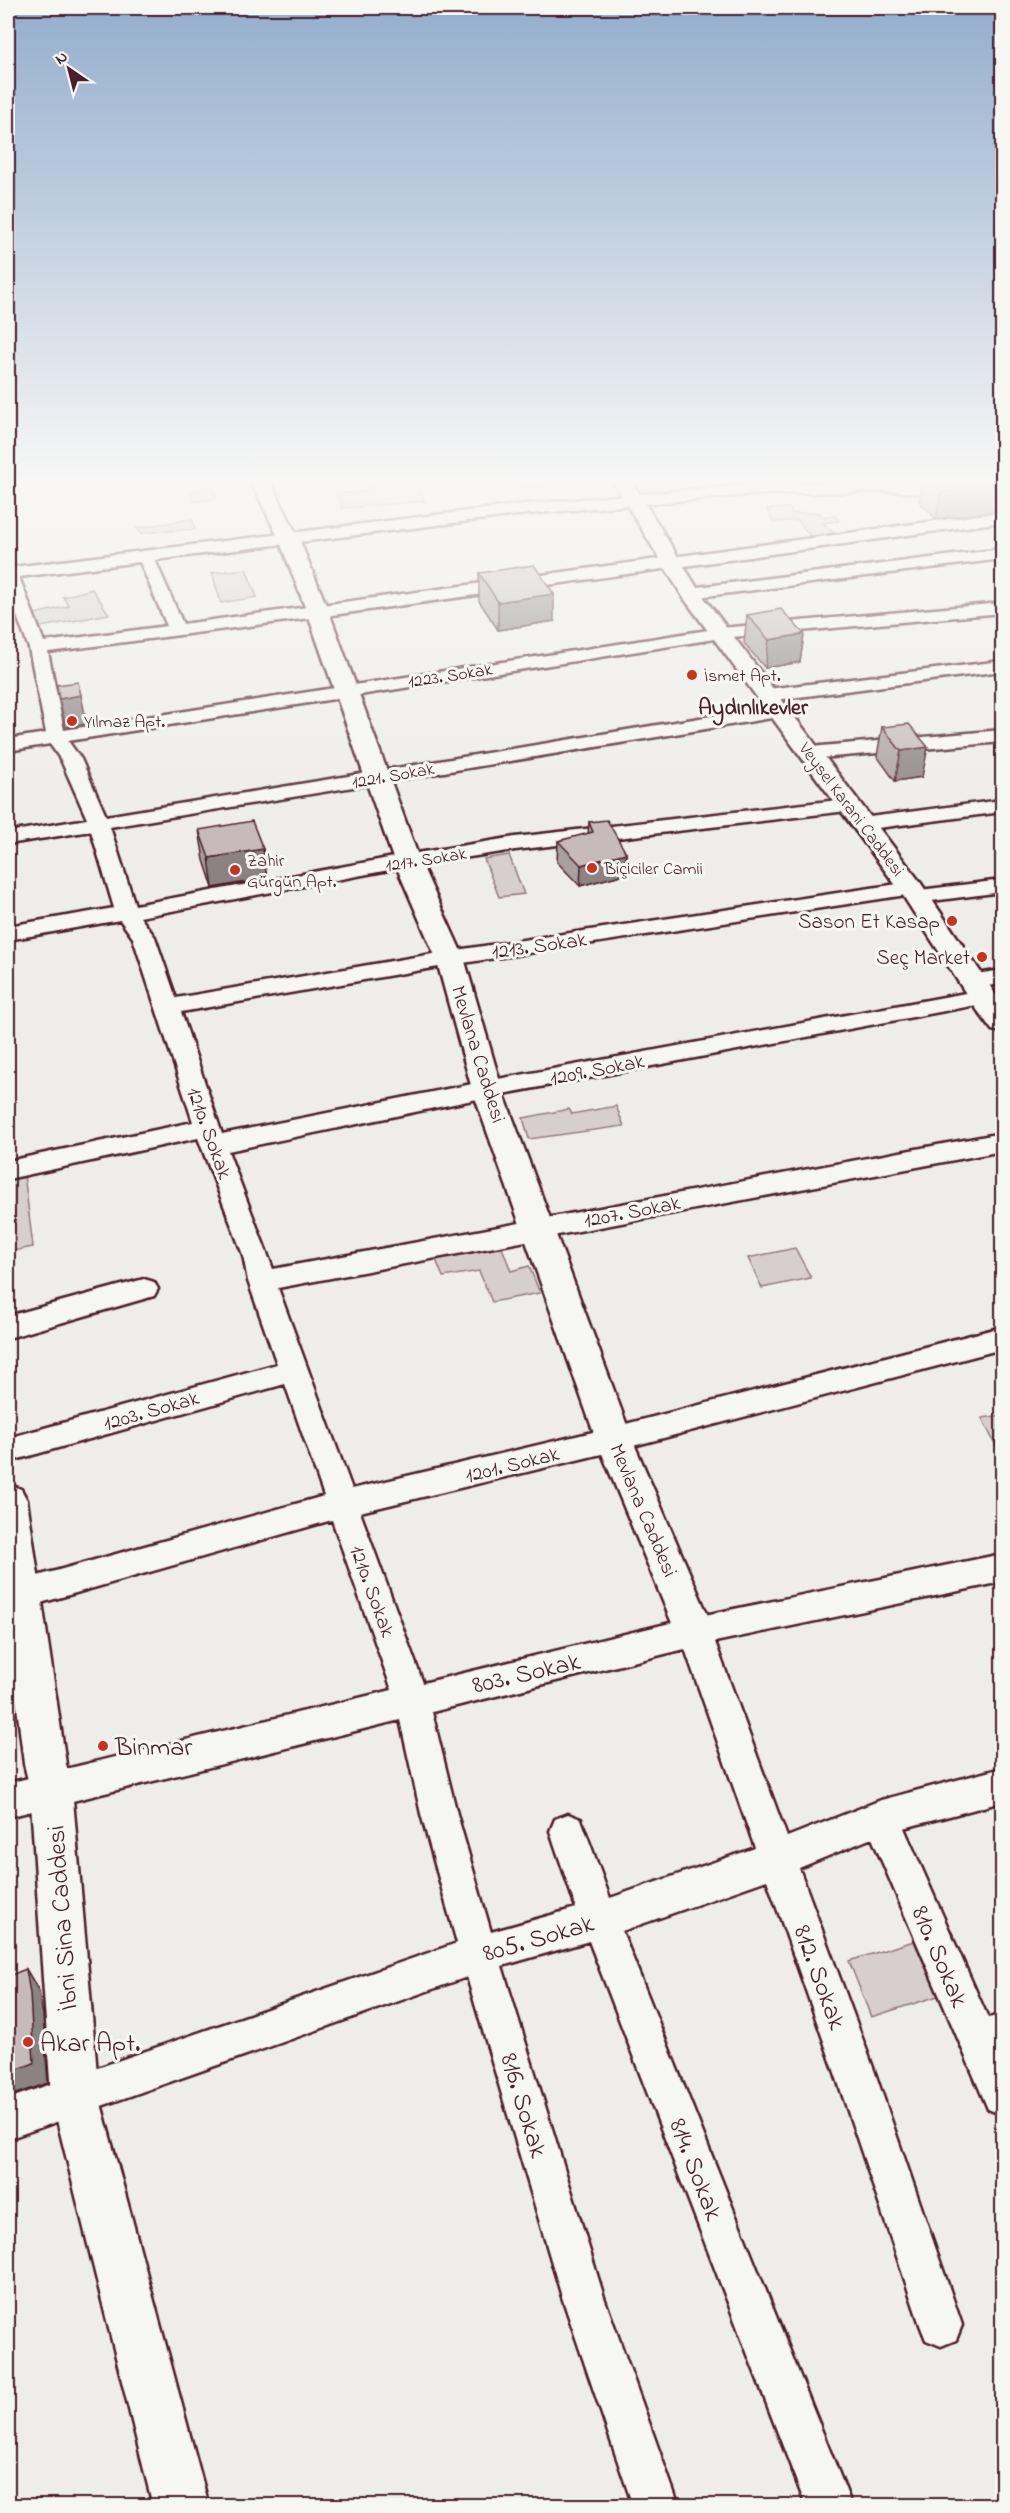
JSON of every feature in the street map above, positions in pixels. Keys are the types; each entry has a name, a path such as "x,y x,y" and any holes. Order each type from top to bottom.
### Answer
{"street":[{"name":"1210. Sokak","path":"17,594 38,648 50,699 56,739 71,759 99,824 128,914 144,937 210,1136 256,1255 262,1281 412,1700"},
{"path":"162,594 177,630"},
{"name":"Mevlana Caddesi","path":"311,594 407,861 450,958 487,1089 614,1439 695,1632"},
{"path":"38,648 448,594"},
{"name":"Veysel Karani Caddesi","path":"691,594 914,893 1002,1023"},
{"name":"1223. Sokak","path":"8,745 721,633 999,613"},
{"name":"1221. Sokak","path":"8,838 376,778 773,703 1002,666"},
{"path":"810,753 1002,736"},
{"name":"1217. Sokak","path":"8,933 128,914 407,861 666,824 847,805"},
{"path":"862,824 1002,806"},
{"name":"1213. Sokak","path":"168,1007 450,958 914,893 1002,886"},
{"name":"1209. Sokak","path":"8,1170 487,1089 977,989 1002,977"},
{"name":"1207. Sokak","path":"262,1281 1002,1142"},
{"path":"8,1327 144,1288"},
{"name":"1201. Sokak","path":"23,1594 341,1504 614,1439 1002,1338"},
{"name":"1203. Sokak","path":"8,1450 295,1370"},
{"name":"İbni Sina Caddesi","path":"8,1500 23,1594 45,1764 51,1788 75,2096 181,2505"},
{"name":"803. Sokak","path":"8,1800 695,1632 1002,1568"},
{"name":"812. Sokak","path":"695,1632 854,2070 941,2325"},
{"name":"816. Sokak","path":"412,1700 439,1814 479,1954 584,2297 656,2505"},
{"name":"805. Sokak","path":"8,2119 479,1954 599,1920 778,1858 881,1816 1002,1785"},
{"name":"810. Sokak","path":"881,1816 990,2037 1002,2095"},
{"name":"814. Sokak","path":"568,1831 599,1920 829,2505"}],"shaded area":[{"path":"73,594 96,594 109,614 36,628 30,615 69,606 63,597"},
{"path":"218,594 256,594 257,597 221,603"},
{"path":"509,855 524,894 499,897 484,859"},
{"path":"616,1106 624,1126 529,1139 523,1118 569,1109 572,1114"},
{"path":"24,1174 33,1247 8,1252 8,1177"},
{"path":"501,1245 511,1271 529,1266 540,1293 492,1302 479,1271 443,1277 435,1257"},
{"path":"795,1248 811,1278 762,1288 748,1258"},
{"path":"1002,1415 1002,1456 1001,1456 982,1418"},
{"path":"914,1941 938,1996 871,2017 849,1961"}],"building":[{"path":"493,594 552,594 498,602"},
{"path":"781,609 804,634 769,640 747,615"},
{"path":"78,682 81,695 59,699 57,685"},
{"path":"909,724 928,747 901,751 882,727"},
{"path":"607,820 626,853 581,865 558,841 593,832 589,822"},
{"path":"252,821 263,849 209,858 199,830"},
{"path":"26,1969 30,1994 34,2063 8,2073 8,1976"}],"place":[{"name":"İsmet Apt.","path":"692,675"},
{"name":"Yılmaz Apt.","path":"72,721"},
{"name":"Biçiciler Camii","path":"592,868"},
{"name":"Zahir Gürgün Apt.","path":"235,870"},
{"name":"Sason Et Kasap","path":"952,921"},
{"name":"Seç Market","path":"982,957"},
{"name":"Binmar","path":"103,1746"},
{"name":"Akar Apt.","path":"28,2042"}],"district":[{"name":"Aydınlıkevler","path":"753,706"}]}
